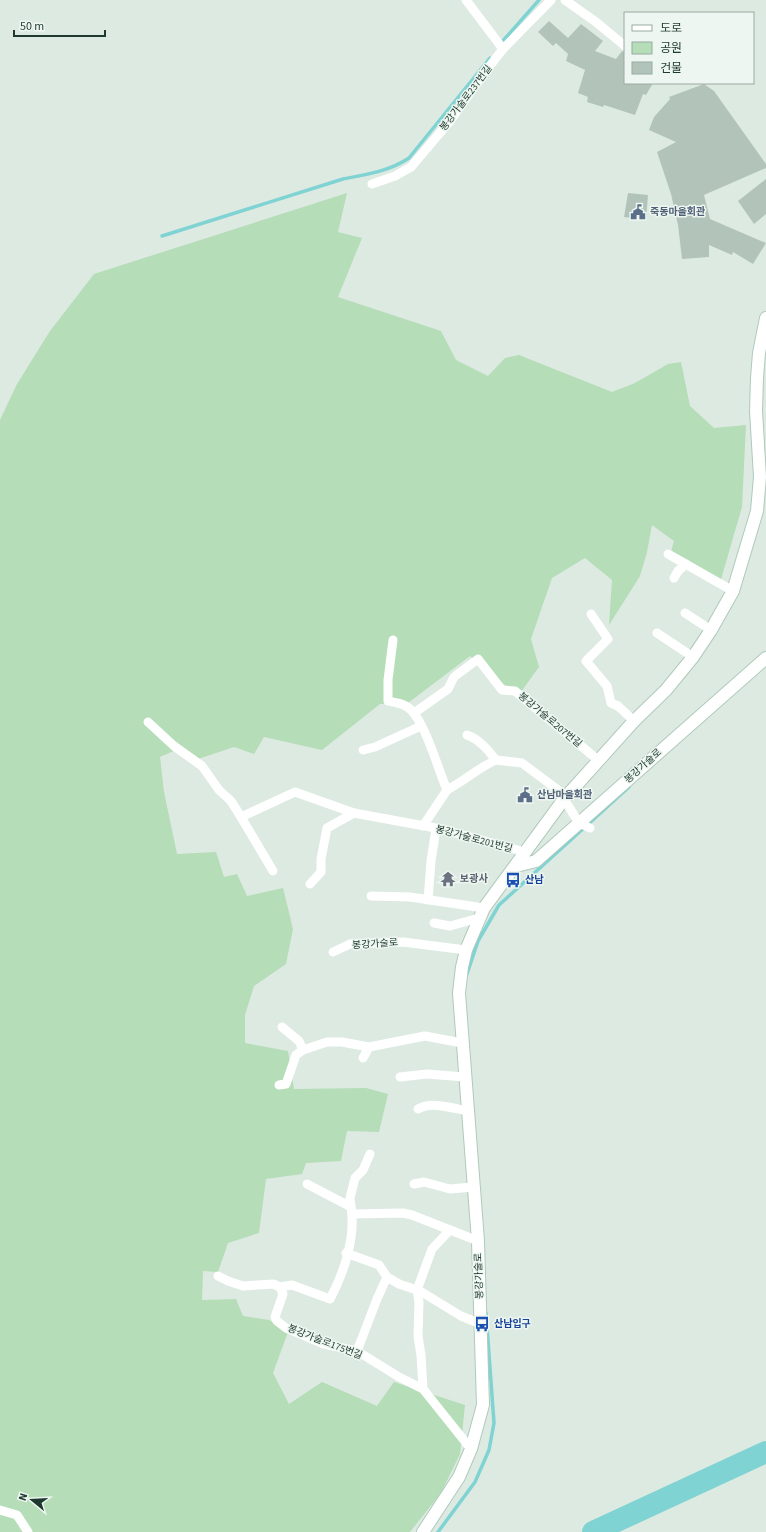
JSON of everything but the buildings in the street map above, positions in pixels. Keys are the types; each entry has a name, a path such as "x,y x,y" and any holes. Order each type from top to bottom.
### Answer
{"street":[{"path":"466,0 503,49"},
{"name":"봉강가술로237번길","path":"372,184 395,176 411,167 450,121 484,72 503,49 551,0"},
{"path":"565,0 596,22 624,45"},
{"name":"봉강가술로","path":"423,1532 448,1496 471,1449 483,1405 478,1241 459,993 462,967 466,950 481,913 565,798 634,721 666,690 693,657 711,630 733,591 757,511 760,477 756,411 757,378 759,353 766,318"},
{"path":"668,554 733,591"},
{"path":"674,578 678,571 686,564"},
{"path":"686,613 711,630"},
{"path":"591,614 608,639 586,661 607,686 611,703 618,706 634,721"},
{"path":"657,633 693,657"},
{"path":"393,640 388,680 388,701 404,704 413,711 422,726 447,790 462,782 485,765 496,760 522,763 565,798 584,825"},
{"name":"봉강가술로","path":"516,866 536,861 584,825 766,658"},
{"name":"봉강가술로207번길","path":"413,711 448,689 454,677 478,659 502,690 515,691 598,760"},
{"path":"148,722 174,746 202,766 219,790 231,801 273,871"},
{"path":"363,750 374,747 422,726"},
{"path":"467,735 473,737 488,749 496,760"},
{"name":"봉강가술로201번길","path":"423,826 447,790"},
{"name":"봉강가술로201번길","path":"241,817 295,792 354,813 436,828 525,852"},
{"path":"310,884 321,872 321,859 327,828 354,813"},
{"path":"428,900 431,861 436,828"},
{"path":"371,896 410,897 481,913"},
{"path":"434,923 450,926 481,913"},
{"name":"봉강가술로","path":"333,952 350,944 403,942 466,950"},
{"path":"282,1026 299,1042 304,1050"},
{"path":"279,1085 286,1084 296,1055 304,1050 327,1042 342,1042 369,1047 425,1036 462,1043"},
{"path":"363,1058 369,1047"},
{"path":"400,1077 427,1074 465,1077"},
{"path":"418,1109 423,1106 432,1105 467,1111"},
{"path":"218,1276 228,1282 243,1286 272,1284 280,1287 292,1285 330,1299 338,1284 353,1221 350,1198 355,1178 363,1170 370,1154"},
{"path":"414,1184 424,1182 450,1189 473,1187"},
{"path":"307,1184 351,1211 403,1213 478,1241"},
{"path":"423,1389 421,1355 418,1336 420,1302 417,1290 432,1249 450,1230"},
{"path":"346,1253 379,1265 387,1276 399,1284 417,1290 461,1316 481,1324"},
{"path":"357,1352 387,1276"},
{"name":"봉강가술로175번길","path":"280,1287 283,1294 275,1317 277,1321 286,1328 324,1344 357,1352 399,1377 423,1389 471,1449"},
{"path":"0,1510 18,1515 28,1532"}],"green space":[{"path":"347,193 338,232 362,238 338,297 441,331 456,360 488,376 505,358 519,355 612,392 635,383 668,364 681,362 690,406 714,428 746,425 742,507 720,583 669,559 674,541 652,525 647,552 640,576 609,625 612,580 585,558 552,578 531,639 539,667 518,696 470,656 408,703 380,704 322,750 264,737 254,754 234,747 195,760 176,750 160,757 164,792 177,854 216,852 224,877 237,874 247,896 283,888 293,929 286,964 254,986 245,1015 245,1043 288,1051 294,1089 366,1088 388,1094 379,1132 347,1131 341,1161 306,1163 302,1174 266,1179 259,1233 228,1243 218,1272 203,1271 202,1300 236,1299 243,1316 269,1320 288,1332 273,1373 289,1404 322,1382 377,1406 394,1382 465,1405 460,1454 441,1493 410,1532 0,1532 0,420 17,384 50,331 94,274"}],"waterway":[{"path":"501,43 539,0"},
{"path":"162,236 343,179 386,169 402,162 409,158 490,58"},
{"path":"467,974 478,941 499,905 629,787"},
{"path":"438,1532 475,1482 489,1450 494,1423 486,1313"},
{"path":"593,1532 766,1452"}],"place":[{"name":"죽동마을회관","path":"638,212"},
{"name":"산남마을회관","path":"525,795"},
{"name":"보광사","path":"448,879"},
{"name":"산남","path":"513,880"},
{"name":"산남입구","path":"482,1324"}]}
